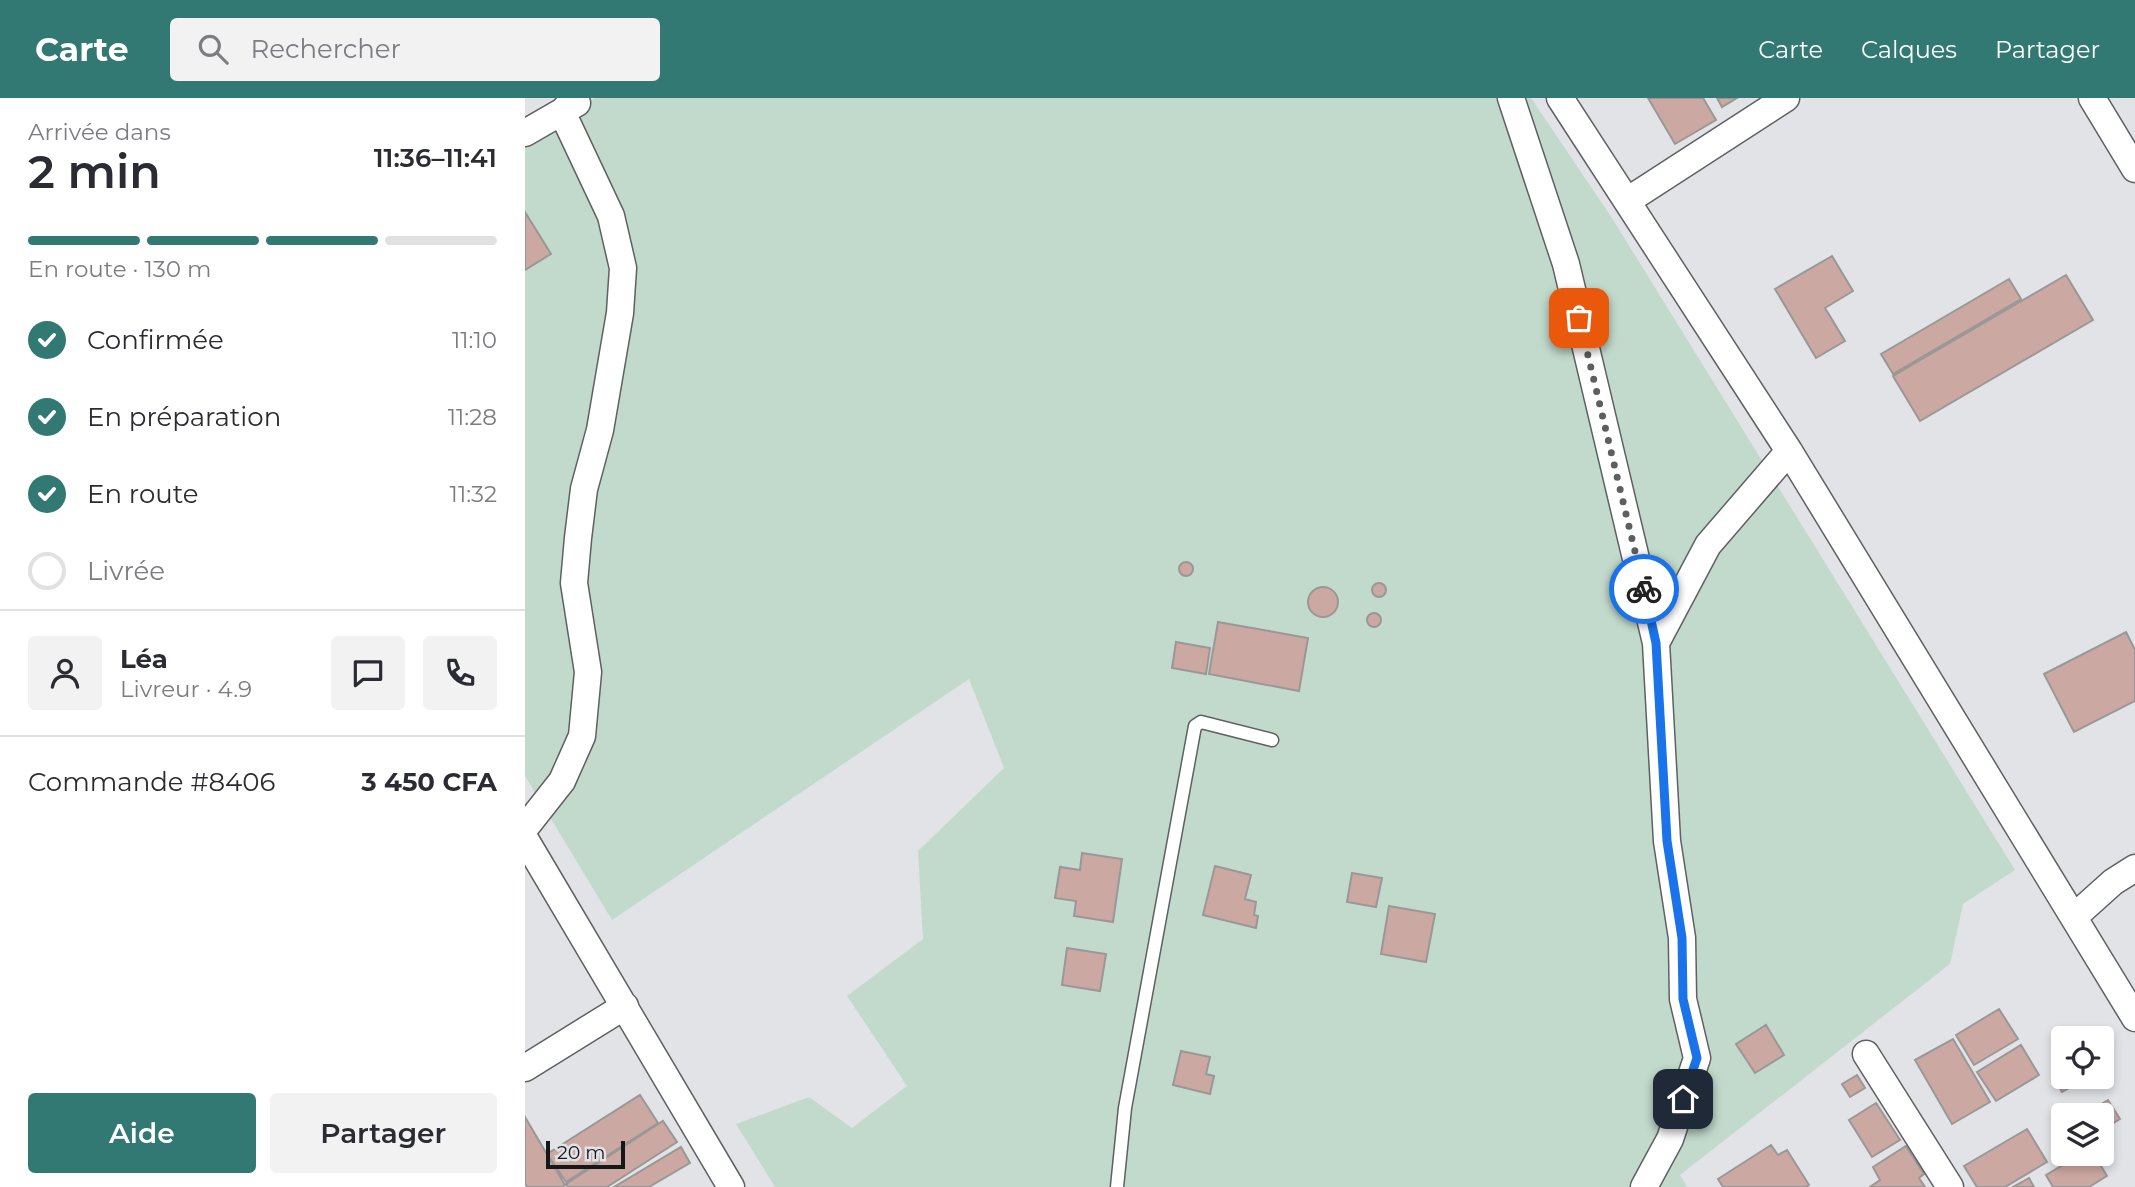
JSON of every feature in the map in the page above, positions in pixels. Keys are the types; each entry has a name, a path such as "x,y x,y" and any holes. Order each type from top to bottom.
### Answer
{"street":[{"path":"1511,98 1566,264 1656,643 1667,841 1682,938 1683,999 1697,1058 1670,1139 1644,1187"},
{"path":"1560,98 1789,451 2135,1018"},
{"path":"1627,201 1786,98"},
{"path":"2092,98 2135,169"},
{"path":"525,133 574,103 611,216 622,268 620,313 600,430 583,489 574,583 588,672 582,736 562,781 525,828"},
{"path":"1656,643 1708,545 1789,451"},
{"path":"525,838 731,1187"},
{"path":"2074,917 2113,882 2135,868"},
{"path":"525,1068 625,1006"},
{"path":"1866,1054 1950,1187"}],"lane":[{"path":"1117,1187 1125,1108 1195,726 1201,722 1272,740"}],"green space":[{"path":"595,98 1531,98 1612,218 2015,870 1963,904 1950,964 1680,1175 1687,1187 775,1187 736,1124 809,1097 852,1128 907,1086 847,996 923,939 918,851 1004,768 969,679 612,920 525,776 525,142"}],"building":[{"path":"1648,98 1703,98 1716,120 1675,144"},
{"path":"1717,98 1737,98 1722,107"},
{"path":"525,212 551,254 525,270"},
{"path":"1832,256 1853,291 1825,308 1845,341 1816,358 1775,289"},
{"path":"2066,275 2093,320 1920,421 1893,376"},
{"path":"2009,279 2021,299 1893,374 1881,354"},
{"path":"1183,562 1189,562 1193,569 1189,576 1183,576 1179,572 1179,566"},
{"path":"1379,583 1384,585 1384,595 1379,597 1374,595 1372,590 1374,585"},
{"path":"1323,587 1333,592 1338,602 1333,612 1323,617 1313,612 1308,602 1313,592"},
{"path":"1374,613 1379,615 1379,625 1374,627 1369,625 1367,620 1369,615"},
{"path":"1218,622 1308,638 1299,691 1209,674"},
{"path":"2126,632 2135,650 2135,701 2074,732 2044,674"},
{"path":"1176,642 1210,648 1206,674 1172,668"},
{"path":"1082,853 1122,859 1113,922 1074,916 1076,901 1055,898 1060,867 1080,870"},
{"path":"1215,866 1251,875 1245,899 1256,902 1256,928 1203,915"},
{"path":"1352,873 1382,878 1376,907 1347,902"},
{"path":"1389,906 1435,914 1426,962 1381,954"},
{"path":"1067,948 1106,954 1100,991 1062,985"},
{"path":"1999,1009 2018,1039 1974,1065 1956,1035"},
{"path":"1766,1025 1784,1055 1755,1073 1736,1044"},
{"path":"1953,1039 1990,1102 1952,1124 1915,1060"},
{"path":"2021,1045 2039,1075 1996,1101 1977,1072"},
{"path":"1181,1051 1210,1057 1206,1074 1214,1076 1210,1094 1173,1085"},
{"path":"1857,1075 1865,1088 1850,1097 1842,1084"},
{"path":"640,1095 658,1123 566,1182 547,1154"},
{"path":"1876,1103 1900,1140 1872,1157 1849,1120"},
{"path":"2114,1110 2120,1119 2114,1123"},
{"path":"525,1117 565,1185 562,1187 527,1187"},
{"path":"663,1121 677,1142 607,1187 568,1187 566,1184"},
{"path":"2027,1129 2047,1162 2005,1187 1977,1187 1964,1166"},
{"path":"1771,1145 1778,1155 1787,1150 1809,1185 1723,1187 1718,1179"},
{"path":"1906,1146 1924,1174 1919,1178 1925,1187 1870,1187 1880,1180 1873,1167"},
{"path":"681,1147 690,1163 649,1187 614,1187"},
{"path":"2061,1166 2101,1166 2107,1176 2089,1187 2053,1187 2046,1175"},
{"path":"2029,1178 2034,1187 2013,1187"}],"way so far":[{"path":"1579,318 1644,589"}],"route":[{"path":"1644,589 1656,643 1667,841 1682,938 1683,999 1697,1058 1683,1099"}]}
